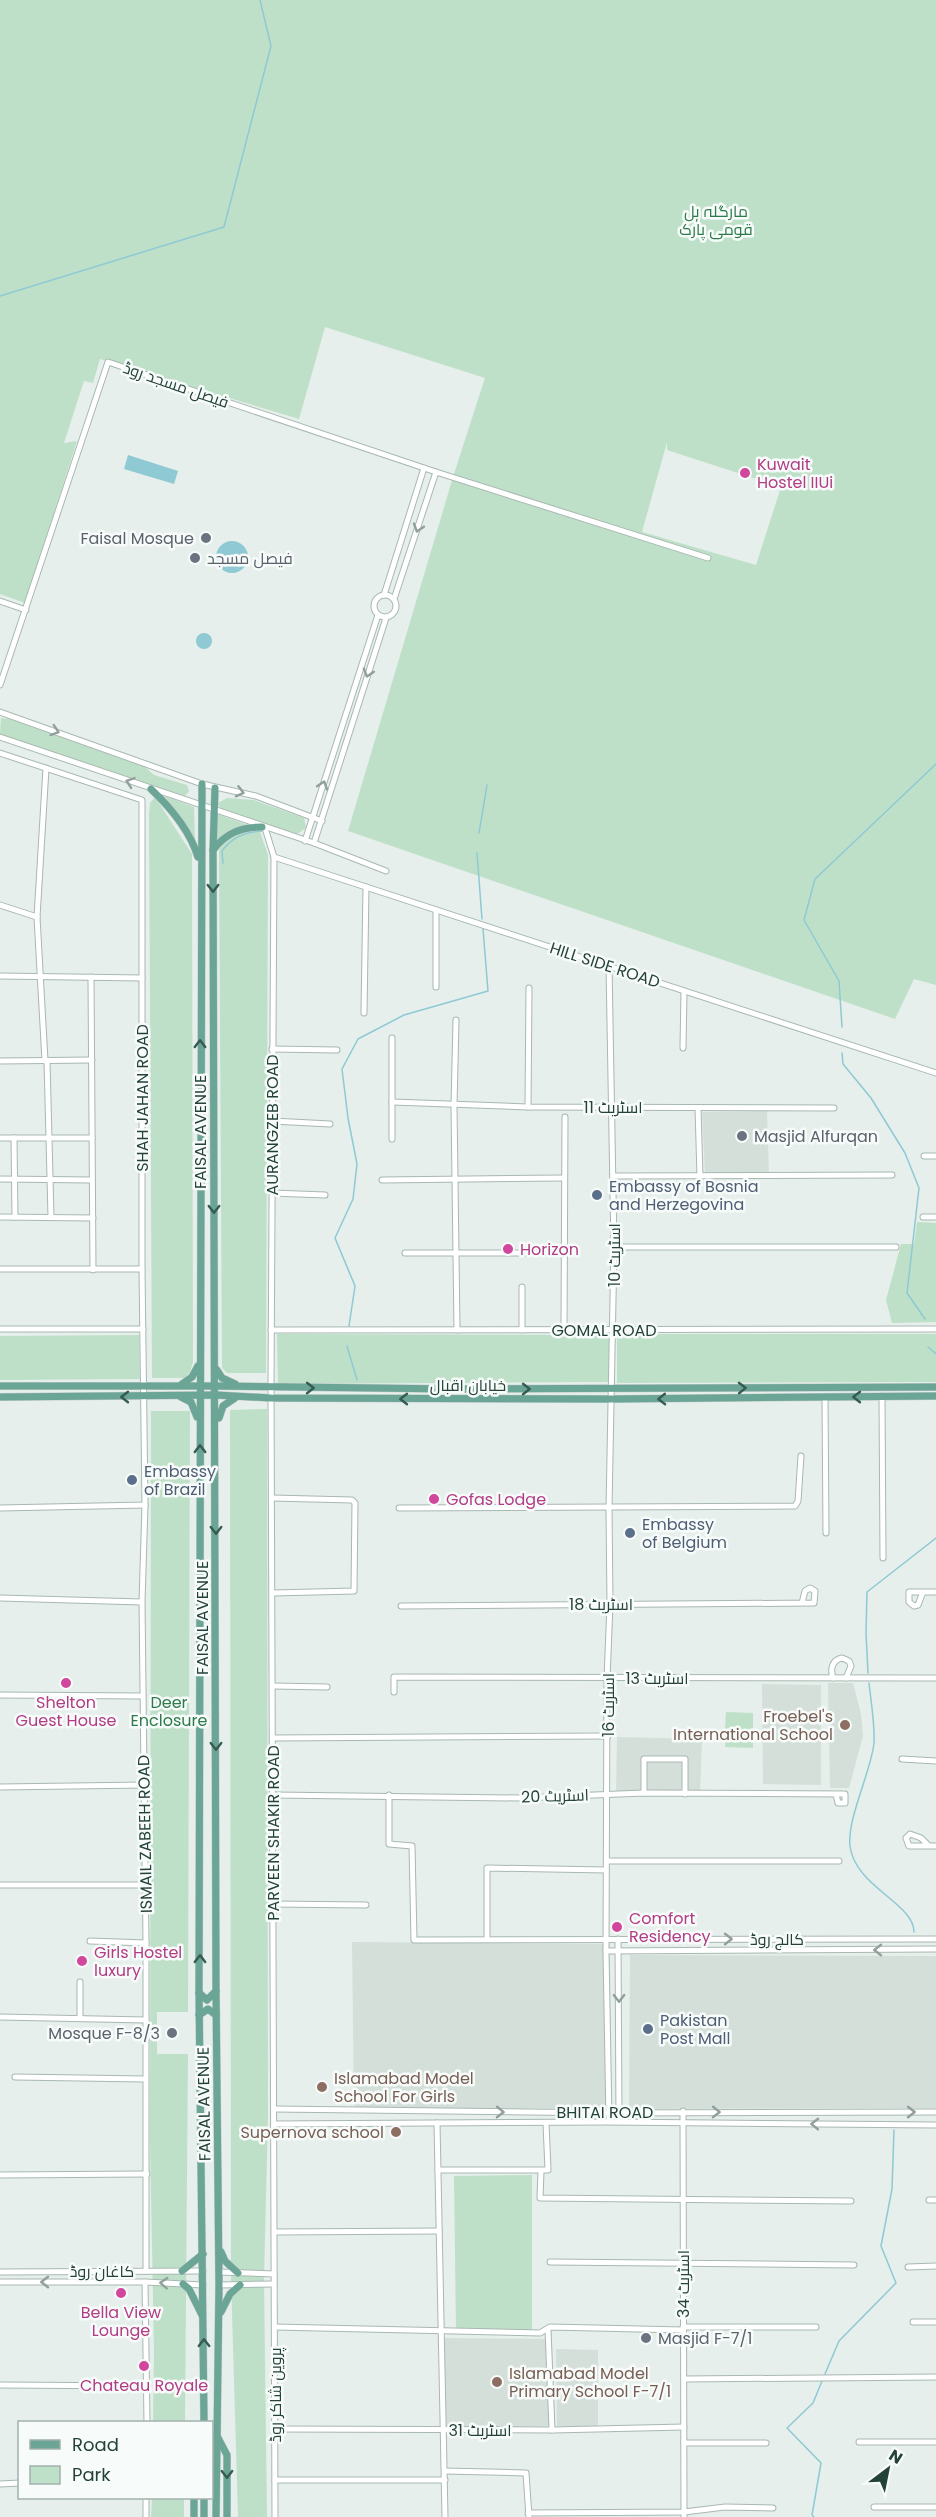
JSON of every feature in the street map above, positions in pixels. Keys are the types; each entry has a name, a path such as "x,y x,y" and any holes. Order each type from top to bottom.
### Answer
{"main road":[{"name":"FAISAL AVENUE","path":"202,784 200,806 199,2015 204,2421"},
{"name":"FAISAL AVENUE","path":"215,788 213,852 216,2015 219,2247 216,2434 227,2455 227,2517"},
{"path":"151,789 165,802 181,823 195,848 200,866"},
{"path":"213,852 219,842 237,830 264,827"},
{"path":"215,1361 217,1371 222,1378 244,1387"},
{"path":"179,1385 192,1377 199,1363"},
{"name":"خیابان اقبال","path":"0,1386 199,1385 244,1387 271,1393 613,1399 936,1396"},
{"name":"خیابان اقبال","path":"0,1397 936,1387"},
{"path":"178,1396 189,1400 194,1406 200,1429"},
{"path":"216,1431 223,1406 233,1398 243,1396"},
{"path":"199,1992 207,2000 216,1991"},
{"path":"199,2015 208,2009 216,2015"},
{"path":"219,2247 225,2261 238,2273"},
{"path":"182,2271 203,2254"},
{"path":"183,2284 189,2289 203,2317"},
{"path":"219,2315 230,2294 240,2285"},
{"path":"205,2377 218,2377"},
{"path":"216,2434 216,2517"},
{"path":"194,2499 194,2517"},
{"path":"204,2499 204,2517"}],"street":[{"name":"فیصل مسجد روڈ","path":"0,686 108,362 436,472 708,558"},
{"path":"305,841 378,615 374,604 384,595 424,468"},
{"path":"314,843 386,618 395,613 397,606 394,599 436,472"},
{"path":"384,595 394,599"},
{"path":"0,601 26,610"},
{"path":"378,615 386,618"},
{"path":"0,712 202,784 256,796 322,821"},
{"path":"0,737 314,843 386,871"},
{"path":"0,753 46,768 38,917 51,1217"},
{"name":"SHAH JAHAN ROAD","path":"46,768 142,800 142,1269 145,1397"},
{"name":"AURANGZEB ROAD","path":"264,827 274,857 271,1393"},
{"name":"HILL SIDE ROAD","path":"274,857 936,1073"},
{"path":"364,1013 366,887"},
{"path":"0,905 38,917"},
{"path":"436,910 436,987"},
{"name":"اسٹریٹ 10","path":"609,966 614,1247 613,1399"},
{"path":"0,976 142,978"},
{"path":"91,977 93,1269"},
{"path":"528,1107 529,988"},
{"path":"683,1048 684,991"},
{"path":"456,1020 454,1106 457,1330"},
{"path":"392,1038 392,1139"},
{"path":"272,1049 337,1050"},
{"path":"0,1061 92,1060"},
{"name":"اسٹریٹ 11","path":"392,1102 454,1106 834,1108"},
{"path":"698,1108 700,1176"},
{"path":"564,1330 565,1117"},
{"path":"272,1121 330,1124"},
{"path":"0,1138 92,1138"},
{"path":"14,1138 15,1217"},
{"path":"924,1156 936,1156"},
{"path":"613,1176 892,1175"},
{"path":"382,1180 564,1178"},
{"path":"0,1179 93,1180"},
{"path":"272,1193 325,1195"},
{"path":"0,1217 93,1218"},
{"path":"923,1217 936,1217"},
{"path":"614,1247 896,1248"},
{"path":"405,1253 565,1253"},
{"path":"0,1269 142,1269"},
{"path":"522,1287 522,1330"},
{"path":"0,1329 143,1329"},
{"name":"GOMAL ROAD","path":"272,1330 936,1329"},
{"name":"PARVEEN SHAKIR ROAD","path":"271,1393 274,2274"},
{"path":"882,1396 883,1558"},
{"name":"ISMAIL ZABEEH ROAD","path":"145,1397 142,1602 146,1943 146,2271"},
{"path":"825,1397 826,1533"},
{"name":"اسٹریٹ 16","path":"607,1940 607,1678 613,1399"},
{"path":"399,1508 795,1506 798,1501 801,1456"},
{"path":"272,1498 354,1501 354,1591 273,1593"},
{"path":"1,1508 145,1505"},
{"path":"922,1592 918,1605 914,1606 909,1602 909,1592 936,1592"},
{"path":"0,1598 142,1602"},
{"name":"اسٹریٹ 18","path":"401,1606 802,1603"},
{"path":"833,1678 832,1665 842,1658 849,1661 851,1666 846,1678"},
{"name":"اسٹریٹ 13","path":"394,1692 394,1677 936,1678"},
{"path":"273,1686 327,1687"},
{"path":"0,1695 143,1696"},
{"path":"273,1738 608,1736"},
{"path":"644,1794 644,1759 685,1759 685,1794"},
{"path":"902,1759 936,1761"},
{"path":"0,1787 144,1785"},
{"name":"اسٹریٹ 20","path":"273,1795 520,1797 644,1794 836,1794"},
{"name":"کالج روڈ","path":"389,1795 388,1843 412,1846 414,1940 936,1939"},
{"path":"928,1845 916,1835 910,1834 906,1838 909,1846 936,1846"},
{"path":"607,1860 839,1861"},
{"path":"487,1939 487,1868 606,1870"},
{"path":"0,1885 145,1885"},
{"path":"273,1904 366,1905"},
{"path":"607,1940 609,2122"},
{"path":"618,1940 619,2122"},
{"path":"90,1941 146,1943"},
{"name":"کالج روڈ","path":"606,1951 936,1949"},
{"path":"80,1982 80,2018"},
{"path":"0,2017 146,2020"},
{"path":"15,2077 145,2079"},
{"name":"BHITAI ROAD","path":"274,2109 610,2113 936,2112"},
{"name":"اسٹریٹ 34","path":"683,2111 684,2514"},
{"path":"851,2112 851,2125"},
{"name":"BHITAI ROAD","path":"274,2124 619,2122 936,2125"},
{"path":"438,2123 445,2517"},
{"path":"438,2170 548,2170 546,2123"},
{"path":"541,2171 540,2198 851,2202"},
{"path":"0,2175 147,2174"},
{"path":"929,2200 936,2200"},
{"path":"274,2232 439,2232"},
{"path":"550,2262 854,2265"},
{"path":"908,2267 936,2266"},
{"name":"کاغان روڈ","path":"0,2272 203,2271"},
{"path":"219,2272 274,2274"},
{"name":"پروین شاکر روڈ","path":"274,2274 275,2517"},
{"name":"کاغان روڈ","path":"0,2282 145,2282 203,2285"},
{"path":"145,2282 147,2421"},
{"path":"219,2285 274,2284"},
{"path":"913,2322 936,2322"},
{"path":"275,2328 540,2333 550,2327 816,2327"},
{"path":"548,2330 552,2430"},
{"path":"684,2379 936,2377"},
{"path":"0,2385 147,2386"},
{"name":"اسٹریٹ 31","path":"275,2429 444,2431 684,2427"},
{"path":"684,2442 766,2443"},
{"path":"859,2442 936,2442"},
{"path":"445,2471 526,2473 529,2515 684,2514 725,2507 773,2508"},
{"path":"275,2480 445,2480"},
{"path":"0,2484 18,2483"},
{"path":"146,2499 146,2517"},
{"path":"874,2507 936,2507"}],"shaded area":[{"path":"767,1111 769,1174 705,1174 702,1112"},
{"name":"Froebel's International School","path":"828,1683 853,1683 861,1714 863,1736 849,1788 830,1788"},
{"path":"762,1684 821,1685 821,1785 763,1784"},
{"path":"617,1737 702,1739 700,1794 611,1797 616,1794"},
{"path":"352,1942 610,1944 611,2108 354,2109"},
{"path":"630,1955 936,1956 936,2108 629,2109"},
{"name":"Islamabad Model Primary School F-7/1","path":"443,2338 550,2339 550,2426 445,2428"},
{"path":"556,2349 598,2350 598,2427 557,2426"}],"green space":[{"name":"مارگلہ ہل قومی پارک","path":"0,0 936,0 936,985 914,979 895,1019 348,831 453,477 485,378 325,327 299,419 100,359 93,383 84,381 64,443 77,441 25,603 0,594","holes":["667,442 667,450 781,487 756,565 642,532"]},
{"path":"1,718 10,719 144,766 154,775 187,785 189,791 185,796 0,734"},
{"path":"165,796 194,807 195,844"},
{"path":"155,797 192,854 193,1362 185,1378 152,1378 149,815 150,803"},
{"path":"227,798 254,800 304,818 306,828 297,834 220,808 218,803"},
{"path":"217,814 248,825 230,830 217,840"},
{"path":"259,829 268,855 266,1373 227,1373 222,1368 219,849 237,835"},
{"path":"917,1222 936,1223 936,1322 892,1323 886,1300 901,1244 914,1244"},
{"path":"277,1334 611,1335 610,1382 278,1384"},
{"path":"617,1334 936,1334 936,1382 617,1383"},
{"path":"139,1335 140,1379 0,1380 0,1336"},
{"path":"267,1409 268,2116 264,2279 267,2517 238,2517 231,2278 230,1410"},
{"name":"Deer Enclosure","path":"151,1411 190,1411 188,2012 157,2012 157,2054 188,2054 185,2421 153,2421 150,2142"},
{"path":"726,1712 753,1713 753,1729 725,1729"},
{"path":"726,1731 753,1731 753,1748 725,1747"},
{"path":"532,2175 532,2331 456,2330 454,2176"},
{"path":"152,2499 184,2499 184,2517 151,2517"}],"water":[{"path":"128,455 178,471 174,484 124,469"},
{"path":"232,541 243,546 248,557 243,568 232,573 221,568 216,557 221,546"},
{"path":"204,633 212,641 204,649 196,641"}],"waterway":[{"path":"0,296 224,227 271,46 260,0"},
{"path":"842,1027 839,981 804,920 815,879 936,764"},
{"path":"479,833 487,785"},
{"path":"223,863 222,851 230,842 245,834 262,831"},
{"path":"477,853 482,919"},
{"path":"349,1326 355,1286 335,1238 353,1199 357,1164 342,1069 358,1039 404,1015 488,991 483,929"},
{"path":"842,1053 843,1064 871,1098 905,1153 919,1188 907,1293 925,1319"},
{"path":"347,1346 357,1380"},
{"path":"928,1347 936,1354"},
{"path":"868,1673 867,1592 936,1538"},
{"path":"869,1683 874,1743 869,1767 855,1809 850,1846 854,1860 862,1873 905,1912 914,1932"},
{"path":"825,2374 839,2341 896,2283 881,2246 892,2189 894,2130"},
{"path":"814,2517 812,2515 821,2463 787,2428 813,2403 822,2381"}],"place":[{"name":"Kuwait Hostel IIUi","path":"745,473"},
{"name":"Faisal Mosque","path":"206,538"},
{"name":"فیصل مسجد","path":"195,558"},
{"name":"Masjid Alfurqan","path":"742,1136"},
{"name":"Embassy of Bosnia and Herzegovina","path":"597,1195"},
{"name":"Horizon","path":"508,1249"},
{"name":"Embassy of Brazil","path":"132,1480"},
{"name":"Gofas Lodge","path":"434,1499"},
{"name":"Embassy of Belgium","path":"630,1533"},
{"name":"Shelton Guest House","path":"66,1683"},
{"name":"Froebel's International School","path":"845,1725"},
{"name":"Comfort Residency","path":"617,1927"},
{"name":"Girls Hostel luxury","path":"82,1961"},
{"name":"Pakistan Post Mall","path":"648,2029"},
{"name":"Mosque F-8/3","path":"172,2033"},
{"name":"Islamabad Model School For Girls","path":"322,2087"},
{"name":"Supernova school","path":"396,2132"},
{"name":"Bella View Lounge","path":"121,2293"},
{"name":"Masjid F-7/1","path":"646,2338"},
{"name":"Chateau Royale","path":"144,2366"},
{"name":"Islamabad Model Primary School F-7/1","path":"497,2382"}]}
